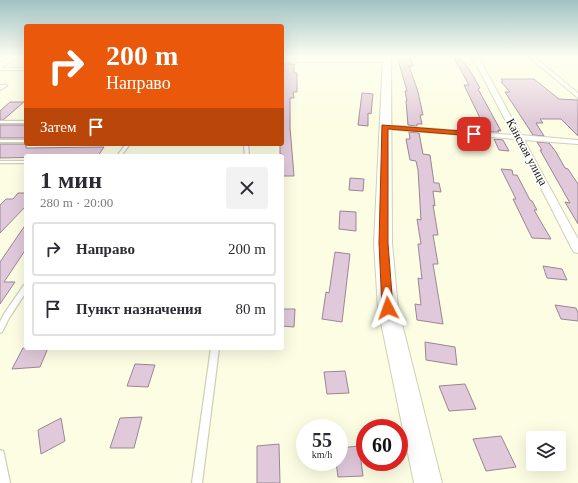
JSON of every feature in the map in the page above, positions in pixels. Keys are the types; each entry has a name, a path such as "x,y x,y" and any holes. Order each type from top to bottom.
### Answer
{"main road":[{"path":"386,79 383,243 388,308 428,483"}],"street":[{"name":"Канская улица","path":"487,79 578,249"},
{"path":"557,79 578,96"},
{"path":"385,127 578,142"}],"lane":[{"path":"0,86 5,86 0,89"},
{"path":"0,122 24,122"},
{"path":"0,141 24,141"},
{"path":"0,162 24,162"},
{"path":"0,330 3,315 24,289"},
{"path":"197,483 215,350"},
{"path":"0,454 5,483"}],"building":[{"path":"284,79 297,79 297,92 293,92 294,98 290,98 290,128 294,176 284,176 284,154 280,154 280,146 284,146"},
{"path":"403,79 413,79 423,115 420,115 422,124 417,124 417,126 408,125 405,91 407,91"},
{"path":"465,79 475,79 480,88 478,89 501,131 498,130 499,132 491,132 485,119 480,118 464,85 469,85"},
{"path":"501,79 534,79 559,99 578,100 578,136 561,119 540,119 543,123 536,123 544,136 533,135 505,92 510,92 501,82 503,82"},
{"path":"362,93 373,94 371,114 368,113 368,126 358,125"},
{"path":"10,102 24,102 3,120 0,120 0,111"},
{"path":"0,125 24,125 24,138 0,138"},
{"path":"409,132 419,133 423,154 430,155 434,183 439,183 441,192 433,191 435,206 433,205 438,235 433,235 438,264 433,264 443,324 417,320 415,304 421,305 418,278 422,279 418,244 421,244 417,219 421,220 418,170 416,161 410,160 406,139 410,139"},
{"path":"494,139 503,140 509,151 499,150"},
{"path":"537,142 549,143 565,168 568,169 578,184 578,224 565,202 570,203"},
{"path":"0,144 24,144 26,148 104,147 99,154 24,154 24,158 0,158"},
{"path":"501,169 512,170 513,175 517,175 537,210 534,210 551,239 532,238 513,199 516,199"},
{"path":"350,178 364,179 363,191 349,190"},
{"path":"18,193 24,193 24,208 0,233 0,205 6,199 13,199"},
{"path":"340,211 356,212 356,231 339,229"},
{"path":"24,227 24,252 4,282 15,282 0,304 0,262"},
{"path":"335,252 350,254 342,322 322,319 326,292 329,293"},
{"path":"543,266 562,269 567,280 547,278"},
{"path":"555,305 576,308 578,313 578,321 561,319"},
{"path":"284,309 295,309 294,327 284,326"},
{"path":"425,342 455,347 457,365 426,360"},
{"path":"23,348 24,350 47,350 40,367 12,369"},
{"path":"135,364 155,365 148,387 127,386"},
{"path":"345,371 349,393 327,394 324,372"},
{"path":"465,384 476,409 449,411 439,386"},
{"path":"142,417 134,448 110,448 120,418"},
{"path":"61,418 65,441 41,454 38,430"},
{"path":"501,436 516,467 486,471 473,439"},
{"path":"279,444 280,483 257,483 257,446"},
{"path":"356,446 356,471 362,471 363,476 338,477 337,471 348,471 348,447"}],"route":[{"path":"388,308 383,243 385,127 474,134"}]}
